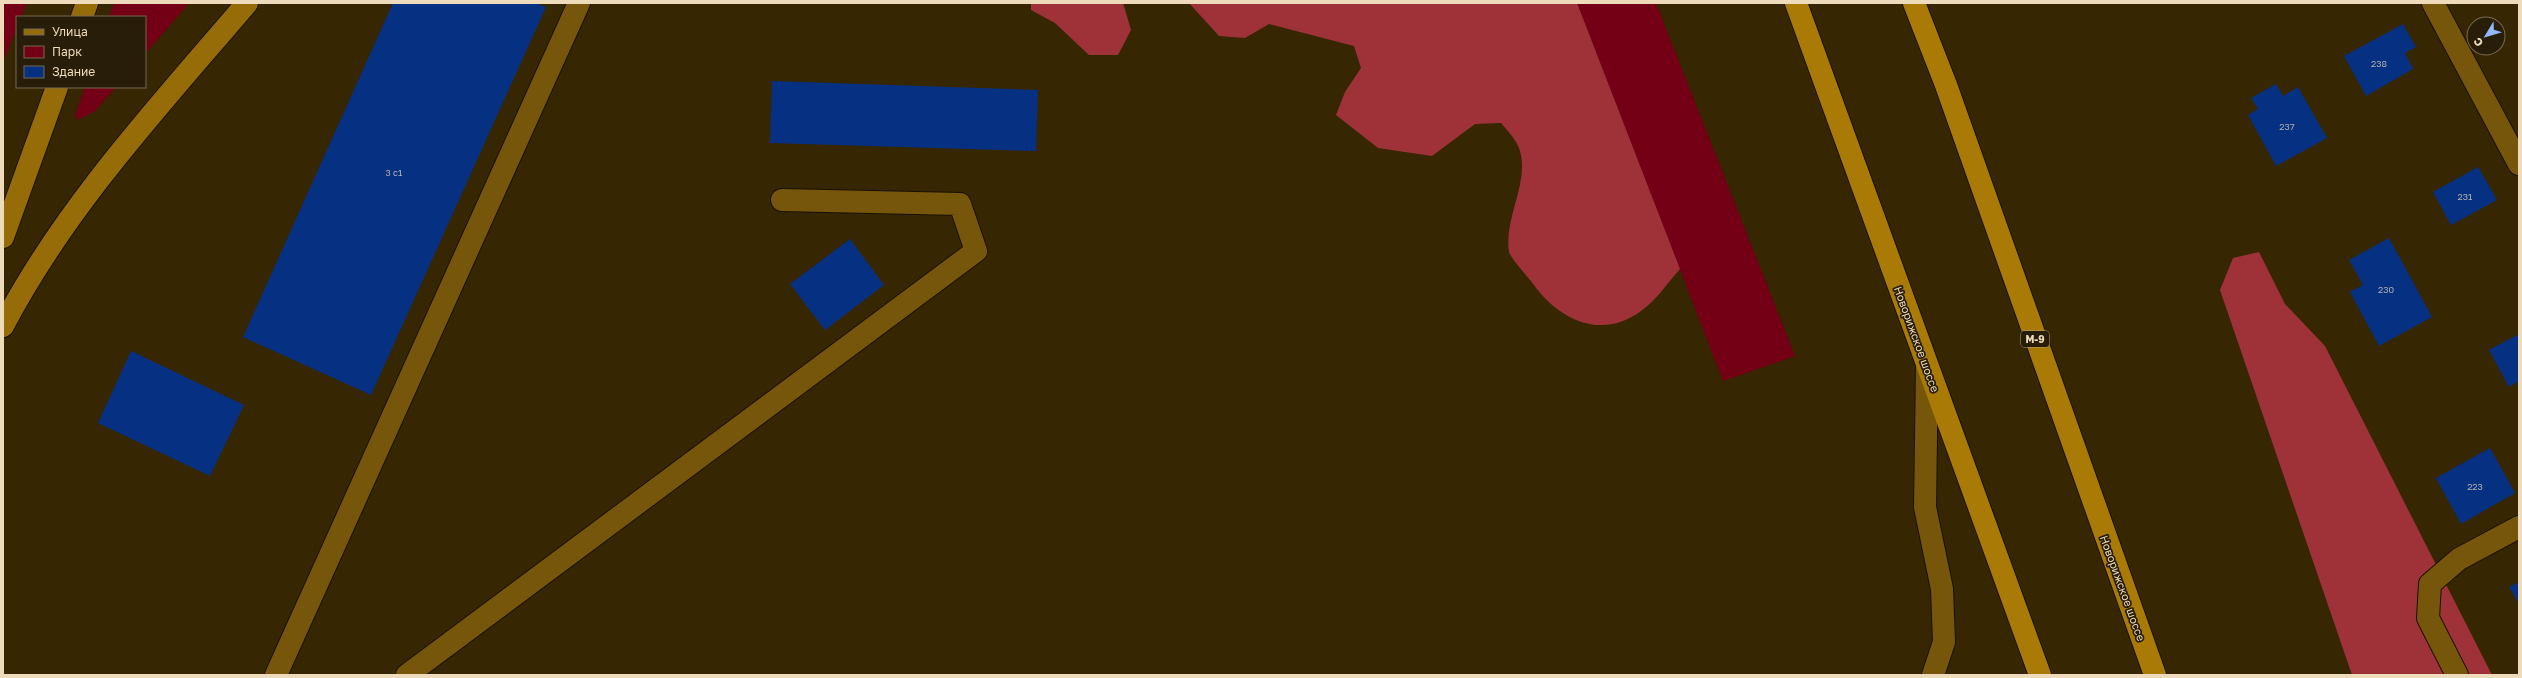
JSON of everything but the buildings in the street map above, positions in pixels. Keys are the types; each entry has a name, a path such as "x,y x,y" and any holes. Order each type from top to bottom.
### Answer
{"highway":[{"name":"Новорижское шоссе","path":"1796,3 2040,675"},
{"name":"Новорижское шоссе","path":"1914,3 1946,85 2154,675"}],"main road":[{"path":"82,16 87,3"},
{"path":"3,326 20,295 74,213 150,116 247,3"},
{"path":"1789,3 1814,55"},
{"path":"3,237 56,88"}],"street":[{"path":"276,675 579,3"},
{"path":"2433,3 2519,164"},
{"path":"407,675 976,251 960,204 782,200"},
{"path":"1927,367 1925,507 1942,589 1944,642 1933,675"},
{"path":"2457,675 2428,618 2430,584 2459,559 2519,527"}],"green space":[{"path":"3,3 27,3 21,16 16,16 16,30 3,62"},
{"path":"114,3 189,3 146,53 146,16 109,16"},
{"path":"1577,3 1656,3 1795,356 1723,381"},
{"path":"85,88 115,88 95,111 78,120 75,115"}],"shaded area":[{"path":"1031,3 1123,3 1131,30 1118,55 1089,55 1055,23 1031,10"},
{"path":"1189,3 1577,3 1680,269 1652,302 1641,311 1627,319 1612,324 1598,325 1584,323 1571,318 1558,310 1547,300 1509,252 1508,238 1510,224 1521,182 1522,168 1521,155 1516,142 1501,123 1475,124 1432,156 1378,148 1336,115 1345,92 1361,68 1354,46 1269,24 1245,38 1219,36"},
{"path":"2259,252 2285,304 2325,346 2492,675 2352,675 2220,290 2233,258"}]}
